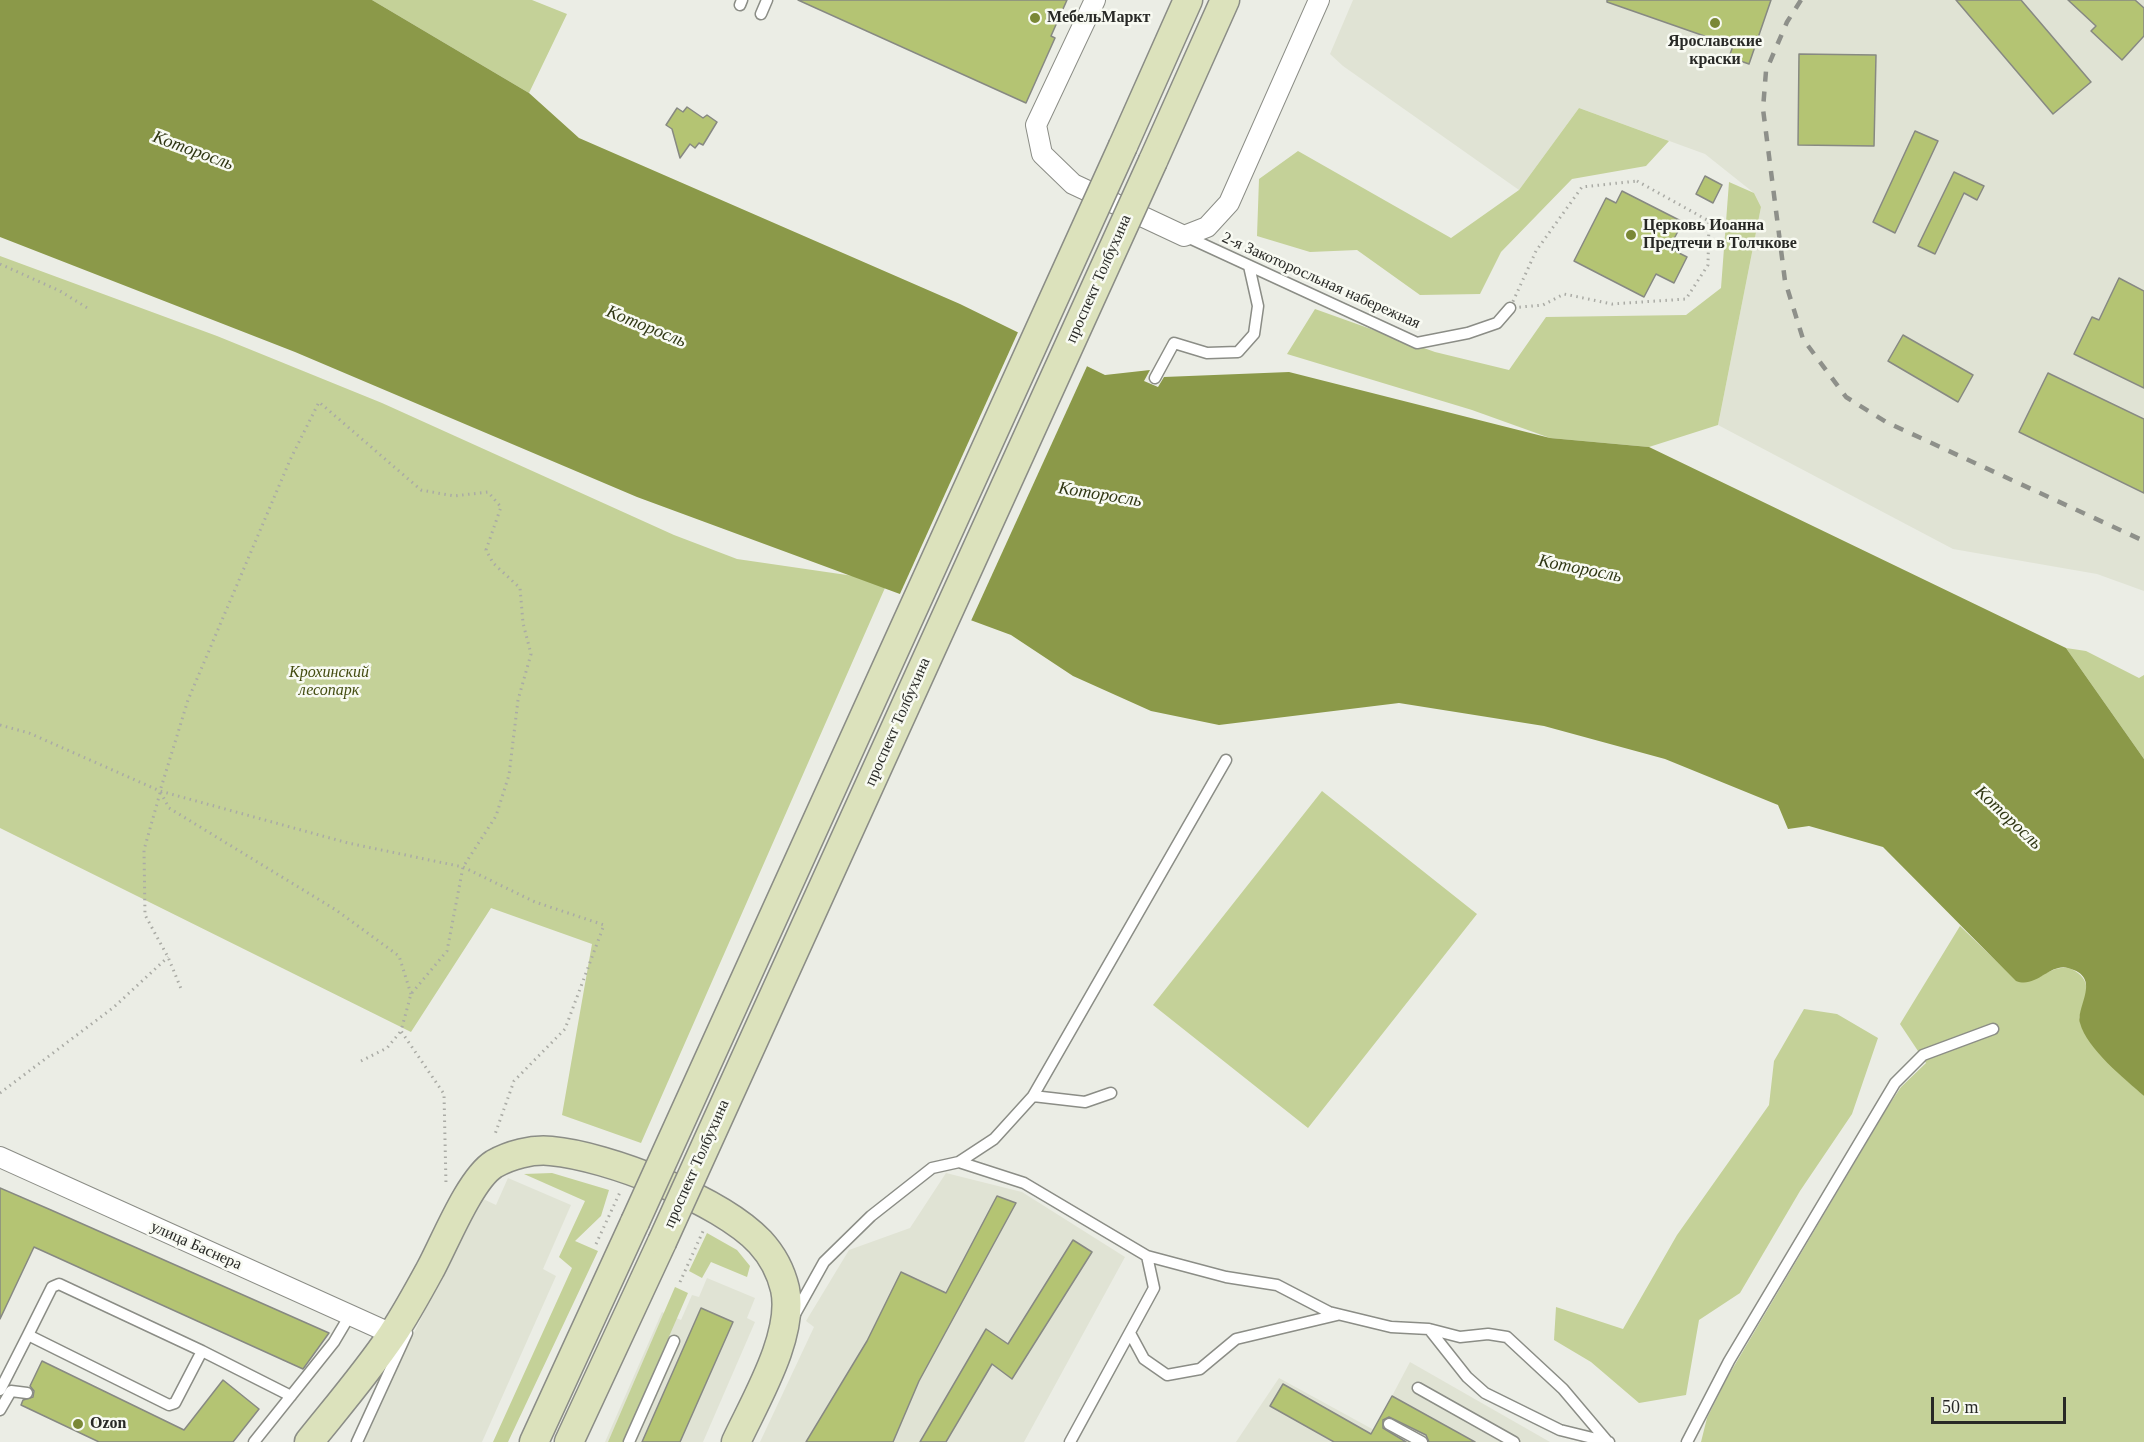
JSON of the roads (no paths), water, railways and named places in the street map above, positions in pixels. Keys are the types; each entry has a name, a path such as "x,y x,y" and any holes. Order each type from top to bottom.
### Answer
{"main road":[{"name":"проспект Толбухина","path":"534,1442 1124,146 1188,0"},
{"name":"проспект Толбухина","path":"569,1442 662,1242 1225,0"},
{"path":"309,1442 393,1334 432,1268 473,1190 492,1165 516,1154 550,1150 630,1170 688,1195 734,1220 760,1242 778,1267 786,1291 786,1314 781,1338 736,1442"}],"street":[{"path":"1095,0 1036,125 1042,154 1073,184 1184,236 1207,227 1229,202 1319,0"},
{"name":"улица Баснера","path":"0,1157 393,1334"}],"lane":[{"path":"761,14 767,0"},
{"name":"2-я Закоторосльная набережная","path":"1184,236 1417,343 1468,333 1497,323 1510,308"},
{"path":"1155,378 1174,344 1207,353 1238,352 1254,334 1258,306 1249,266"},
{"path":"781,1338 824,1262 871,1216 932,1168 959,1162 994,1139 1033,1096 1226,760"},
{"path":"1687,1442 1723,1371 1895,1083 1923,1055 1994,1029"},
{"path":"1033,1096 1085,1102 1111,1094"},
{"path":"959,1162 1024,1183 1147,1256 1226,1277 1277,1285 1339,1315 1391,1327 1429,1329 1460,1337 1488,1334 1507,1337 1563,1389 1608,1441"},
{"path":"1070,1442 1154,1288 1147,1256"},
{"path":"357,1442 398,1357 432,1268"},
{"path":"0,1390 52,1287 59,1284 202,1351 291,1396"},
{"path":"254,1442 334,1342 350,1315"},
{"path":"1130,1333 1144,1359 1167,1375 1200,1369 1236,1339 1339,1315"},
{"path":"1429,1329 1467,1377 1485,1393 1560,1430 1608,1441"},
{"path":"28,1335 170,1406 175,1403 202,1351"},
{"path":"629,1442 674,1341"},
{"path":"1418,1388 1514,1442"},
{"path":"0,1410 11,1391 27,1393"},
{"path":"1389,1424 1422,1442"}],"water":[{"name":"Которосль","path":"0,0 372,0 529,93 579,138 960,304 1105,375 1150,370 1144,381 1158,387 1164,377 1289,372 1550,438 1649,447 2066,648 2144,759 2144,1096 2107,1063 2084,1033 2080,1016 2086,985 2084,978 2078,972 2061,967 2030,982 2016,981 1883,847 1809,826 1788,829 1778,805 1665,759 1544,726 1399,703 1219,725 1151,711 1073,676 1011,635 637,497 295,352 0,237"}],"railway":[{"path":"1801,0 1787,22 1766,71 1763,109 1785,281 1803,339 1846,397 1886,422 2144,541"}],"place":[{"name":"МебельМаркт","path":"1035,18"},
{"name":"Ярославские краски","path":"1715,23"},
{"name":"Церковь Иоанна Предтечи в Толчкове","path":"1631,235"},
{"name":"Ozon","path":"78,1424"}],"park label":[{"name":"Крохинский лесопарк","path":"329,682"}]}
